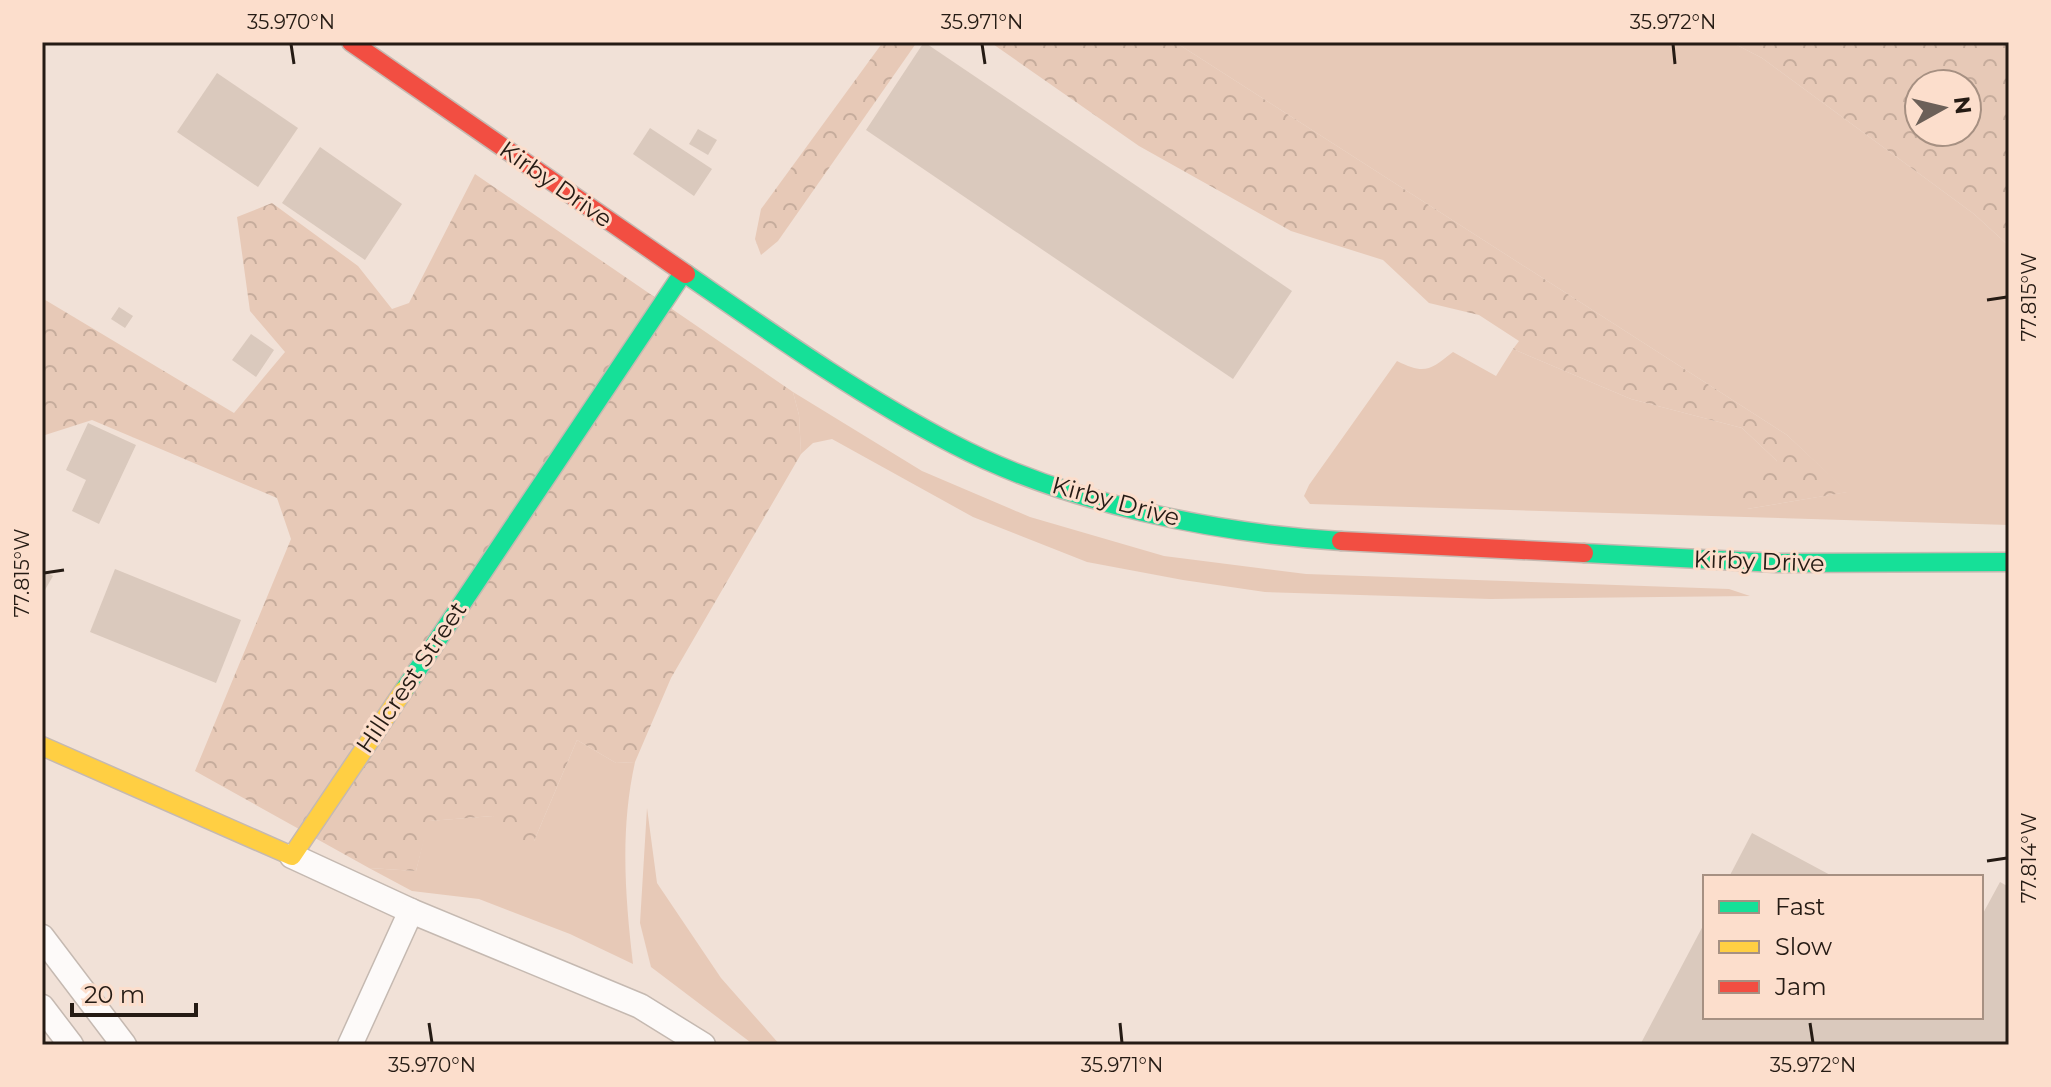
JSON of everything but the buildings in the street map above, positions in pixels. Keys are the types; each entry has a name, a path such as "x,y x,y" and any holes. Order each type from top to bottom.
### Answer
{"street":[{"name":"Kirby Drive","path":"351,42 845,384 956,446 1079,496 1210,524 1336,541 1777,563 2009,562"},
{"name":"Hillcrest Street","path":"292,856 683,273"},
{"path":"42,746 292,856"}],"lane":[{"path":"292,856 411,911 640,1006 703,1045"},
{"path":"350,1045 411,911"},
{"path":"42,937 124,1045"},
{"path":"42,1007 71,1045"}],"green space":[{"path":"883,42 917,42 778,241 761,255 755,239 761,209"},
{"path":"990,42 1175,42 1787,435 1848,492 1747,509 1728,495 1745,473 1777,461 1742,428 1631,399 1513,349 1519,341 1479,315 1429,303 1383,260 1291,231 1139,146"},
{"path":"1175,42 1731,42 1762,58 1974,214 2009,246 2009,525 1310,504 1304,496 1309,485 1397,361 1421,369 1438,363 1453,352 1496,376 1513,349 1631,399 1742,428 1777,461 1747,509 1847,492 1787,435"},
{"path":"1731,42 2009,42 2009,246 1974,214 1762,58"},
{"path":"475,174 793,392 799,415 801,454 671,678 635,762 616,763 577,740 534,841 504,848 493,816 429,821 416,871 369,868 195,771 291,539 277,498 92,420 42,436 42,298 234,413 285,352 250,311 237,217 272,203 358,266 392,309 409,303"},
{"path":"793,392 922,471 1030,517 1164,556 1306,574 1729,589 1750,596 1491,599 1265,592 1087,562 973,517 832,439 813,443 801,454 799,415"},
{"path":"577,740 616,763 635,762 627,813 625,863 633,964 570,934 479,899 412,891 369,868 416,871 428,821 493,816 534,841"},
{"path":"647,808 657,883 721,978 780,1045 754,1045 651,967 640,923"}],"traffic: fast":[{"path":"404,690 683,273"},
{"path":"686,274 884,405 997,465 1092,499 1142,512 1243,531 1341,541"},
{"path":"1584,553 1777,563 2009,562"}],"traffic: slow":[{"path":"42,746 292,856 404,690"}],"traffic: jam":[{"path":"351,42 686,274"},
{"path":"1341,541 1584,553"}]}
